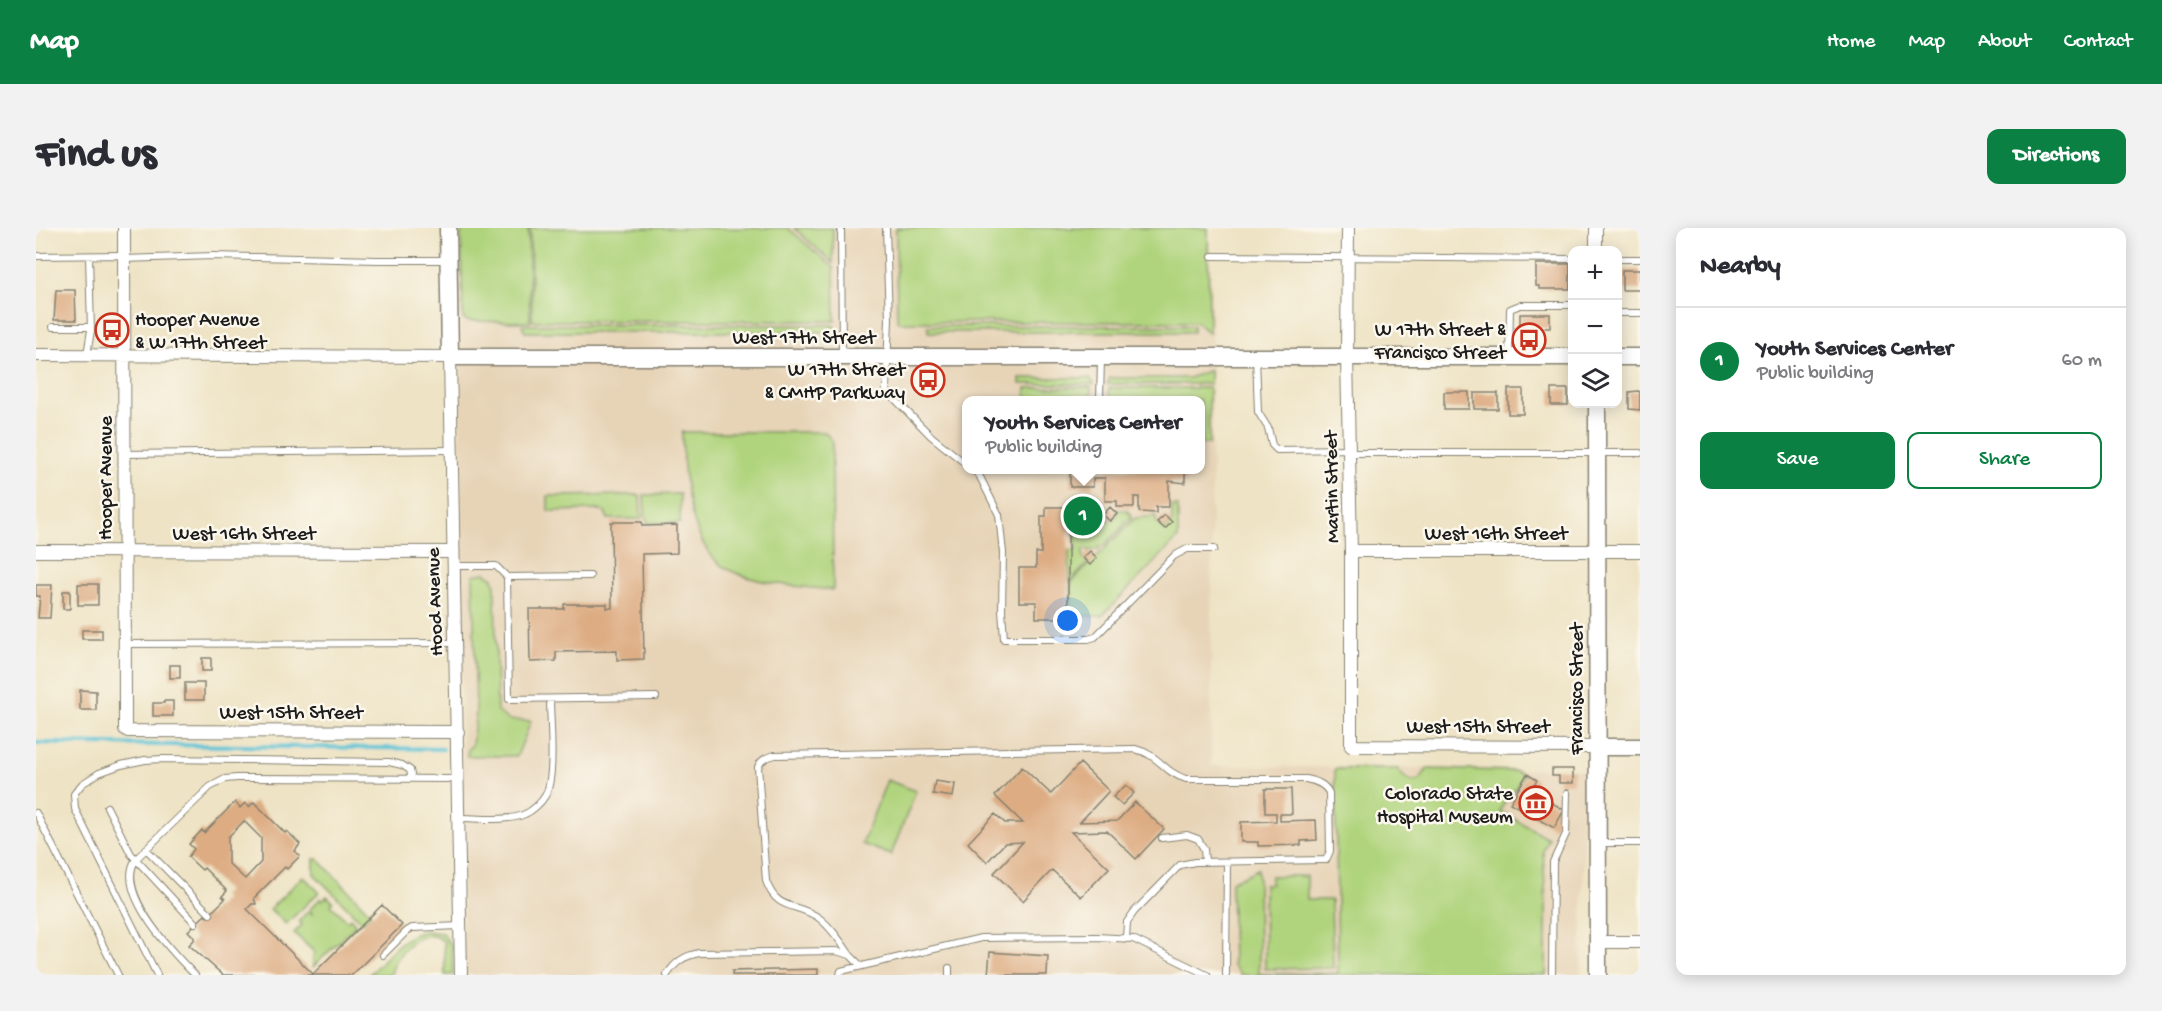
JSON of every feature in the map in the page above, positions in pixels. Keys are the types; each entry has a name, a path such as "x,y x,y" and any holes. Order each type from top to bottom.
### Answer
{"street":[{"name":"Hooper Avenue","path":"124,228 123,644 125,729"},
{"name":"Hood Avenue","path":"448,228 461,975"},
{"name":"Martin Street","path":"1348,228 1351,746"},
{"path":"1596,228 1596,246"},
{"name":"West 17th Street","path":"36,355 1568,357"},
{"path":"1622,357 1640,357"},
{"name":"Francisco Street","path":"1597,408 1598,975"},
{"name":"West 16th Street","path":"36,551 453,552"},
{"name":"West 16th Street","path":"1351,551 1640,551"},
{"name":"West 15th Street","path":"125,729 128,731 458,732"},
{"name":"West 15th Street","path":"1351,746 1640,747"},
{"path":"1598,942 1640,942"}],"lane":[{"path":"841,228 842,357"},
{"path":"886,228 889,320 886,390 931,436 962,461"},
{"path":"36,256 449,260"},
{"path":"87,356 90,327 89,256"},
{"path":"1212,256 1568,259"},
{"path":"1622,259 1640,259"},
{"path":"1509,357 1510,309 1520,305 1568,305"},
{"path":"1622,313 1640,313"},
{"path":"53,327 90,327"},
{"path":"1100,396 1101,357"},
{"path":"1256,357 1258,412 1277,450 1640,453"},
{"path":"124,454 451,450"},
{"path":"979,474 999,515 1003,553 1004,639 1088,639 1095,637 1174,556 1186,549 1214,549"},
{"path":"453,566 496,566 507,577 509,699 656,697"},
{"path":"507,577 590,576"},
{"path":"123,644 455,643"},
{"path":"460,818 510,818 524,815 535,808 545,796 551,775 550,699"},
{"path":"861,966 821,919 810,912 783,904 771,893 766,881 758,767 766,758 775,755 1135,749 1148,752 1170,771 1186,779 1306,779 1315,781 1327,789 1329,793 1330,851 1326,860 1205,862 1180,865 1130,917 1126,939"},
{"path":"157,975 75,809 74,794 82,784 99,773 121,765 162,759 389,762 402,765 410,770 412,779"},
{"path":"195,975 160,938 133,889 130,873 136,860 146,849 210,787 225,779 459,779"},
{"path":"1552,975 1553,862 1566,834 1568,793"},
{"path":"107,807 136,860 195,923"},
{"path":"36,813 118,975"},
{"path":"1162,838 1186,835 1198,839 1204,849 1205,862"},
{"path":"1597,843 1640,843"},
{"path":"146,849 210,914"},
{"path":"1226,975 1227,862"},
{"path":"383,956 412,928 461,926"},
{"path":"840,975 841,971 981,938 1132,939 1207,975"},
{"path":"667,975 676,962 686,956 699,953 836,951 850,955"}],"shaded area":[{"path":"459,228 1209,228 1212,336 1211,766 1585,770 1581,975 463,975"}],"green space":[{"path":"461,228 528,228 530,322 467,321 463,319"},
{"path":"530,228 788,228 834,268 835,321 532,321"},
{"path":"794,228 833,228 833,263"},
{"path":"896,228 1208,228 1209,333 1196,322 899,322 897,321"},
{"path":"522,325 833,325 835,327 826,332 525,332"},
{"path":"928,326 1193,326 1193,332 928,332"},
{"path":"1210,370 1210,384 1107,384 1110,378 1189,378"},
{"path":"1020,378 1090,378 1094,384 1020,384"},
{"path":"1091,387 1091,396 1026,396 1026,388"},
{"path":"1109,388 1209,388 1209,444 1205,444 1205,396 1109,396"},
{"path":"682,432 825,432 832,441 833,590 754,579 729,570 715,560 704,546 690,508 686,488"},
{"path":"680,494 680,523 647,523 644,495"},
{"path":"640,495 641,519 608,519 605,512 601,510 548,511 548,496"},
{"path":"1079,501 1098,501 1099,517 1102,515 1110,522 1117,515 1117,510 1128,510 1131,518 1104,546 1099,546 1099,550 1083,550 1083,558 1088,563 1070,582 1069,551 1076,550 1076,526 1071,526 1072,523 1069,523 1069,511"},
{"path":"1172,506 1178,506 1178,538 1102,616 1071,616 1071,583 1135,518 1156,516 1156,522 1165,530 1172,522"},
{"path":"485,573 493,578 495,584 497,711 508,720 531,721 517,756 467,756 468,749 472,745 476,712 473,575"},
{"path":"1335,769 1398,769 1405,777 1413,781 1420,780 1427,769 1516,771 1524,774 1500,811 1548,838 1543,851 1546,975 1241,975 1233,965 1231,882 1258,869 1259,974 1338,973"},
{"path":"887,780 916,791 891,855 862,844"},
{"path":"314,859 318,859 371,914 362,922 314,874"},
{"path":"303,876 319,892 286,924 270,909"},
{"path":"1271,876 1307,876 1307,900 1331,900 1333,968 1265,969 1264,884 1271,884"},
{"path":"327,896 333,902 331,905 347,921 350,918 356,925 313,967 315,953 294,933 302,925 299,921 308,911 312,914 310,909 321,898 323,900"},
{"path":"427,931 442,933 452,946 453,975 445,975 444,942 427,935 411,943 404,950 393,967 391,975 369,975 403,941 410,936"}],"building":[{"path":"1536,264 1568,264 1568,289 1539,289 1539,286 1536,286"},
{"path":"1622,270 1640,270 1640,290 1622,290"},
{"path":"56,290 75,290 76,320 54,320"},
{"path":"1520,314 1550,314 1550,328 1520,328"},
{"path":"1508,389 1523,389 1523,414 1508,414"},
{"path":"1551,389 1568,389 1568,405 1551,405"},
{"path":"1444,392 1469,392 1469,409 1444,409"},
{"path":"1629,392 1640,392 1640,410 1629,409"},
{"path":"1474,393 1498,393 1498,409 1474,409"},
{"path":"1070,474 1185,474 1185,483 1169,481 1169,507 1156,507 1156,513 1139,512 1139,497 1134,497 1134,507 1117,507 1117,501 1105,501 1105,478 1093,478 1093,487 1070,487"},
{"path":"1046,507 1068,507 1068,618 1036,618 1036,602 1019,602 1019,568 1036,568 1036,553 1041,553 1041,516 1046,516"},
{"path":"1110,507 1117,514 1110,521 1103,515"},
{"path":"1165,515 1172,522 1165,529 1157,522"},
{"path":"611,522 642,522 642,526 677,525 677,553 642,554 644,659 617,660 617,651 556,652 556,661 530,662 529,609 564,609 564,604 607,604 607,608 612,608"},
{"path":"1090,551 1097,558 1090,565 1083,558"},
{"path":"78,584 98,584 98,605 78,605"},
{"path":"36,585 52,585 50,618 38,618 40,596 36,596"},
{"path":"63,591 70,591 70,609 63,609"},
{"path":"82,630 102,630 102,639 82,639"},
{"path":"202,658 211,658 211,671 202,671"},
{"path":"170,665 180,665 180,678 170,678"},
{"path":"185,683 204,683 204,700 185,700"},
{"path":"80,690 96,691 96,710 80,710"},
{"path":"164,701 173,701 173,716 153,716 153,703 164,703"},
{"path":"1080,763 1109,791 1080,822 1117,821 1135,802 1164,829 1136,859 1107,831 1071,832 1109,868 1081,897 1052,870 1023,901 994,873 1023,842 1005,843 987,862 968,843 995,814 1005,823 1023,823 995,796 1022,767 1051,794"},
{"path":"1552,769 1573,769 1573,783 1559,783 1559,776 1552,776"},
{"path":"1527,774 1537,780 1531,790 1564,810 1554,828 1510,803"},
{"path":"935,781 955,784 953,797 933,794"},
{"path":"1126,785 1134,793 1122,805 1113,797"},
{"path":"1265,789 1291,789 1292,814 1280,814 1280,821 1316,820 1317,840 1301,841 1301,845 1258,846 1258,842 1241,842 1241,822 1276,821 1276,813 1265,813"},
{"path":"235,802 240,808 245,803 249,807 254,802 285,833 287,831 300,844 295,851 300,856 287,869 285,867 254,898 256,904 252,904 247,909 313,974 382,905 402,925 352,975 223,975 189,945 194,937 188,931 205,915 207,917 225,899 222,896 227,891 204,868 202,870 188,857 194,849 189,844 202,830 204,833","holes":["244,821 261,838 261,862 245,879 228,863 228,837"]},
{"path":"990,952 1048,956 1047,975 988,975"},
{"path":"818,969 818,975 732,975 732,971"}],"waterway":[{"path":"36,743 443,749"}],"place":[{"name":"Hooper Avenue & W 17th Street","path":"112,330"},
{"name":"W 17th Street & Francisco Street","path":"1529,340"},
{"name":"W 17th Street & CMHP Parkway","path":"928,380"},
{"name":"Youth Services Center","path":"1083,516"},
{"name":"Colorado State Hospital Museum","path":"1536,803"}]}
